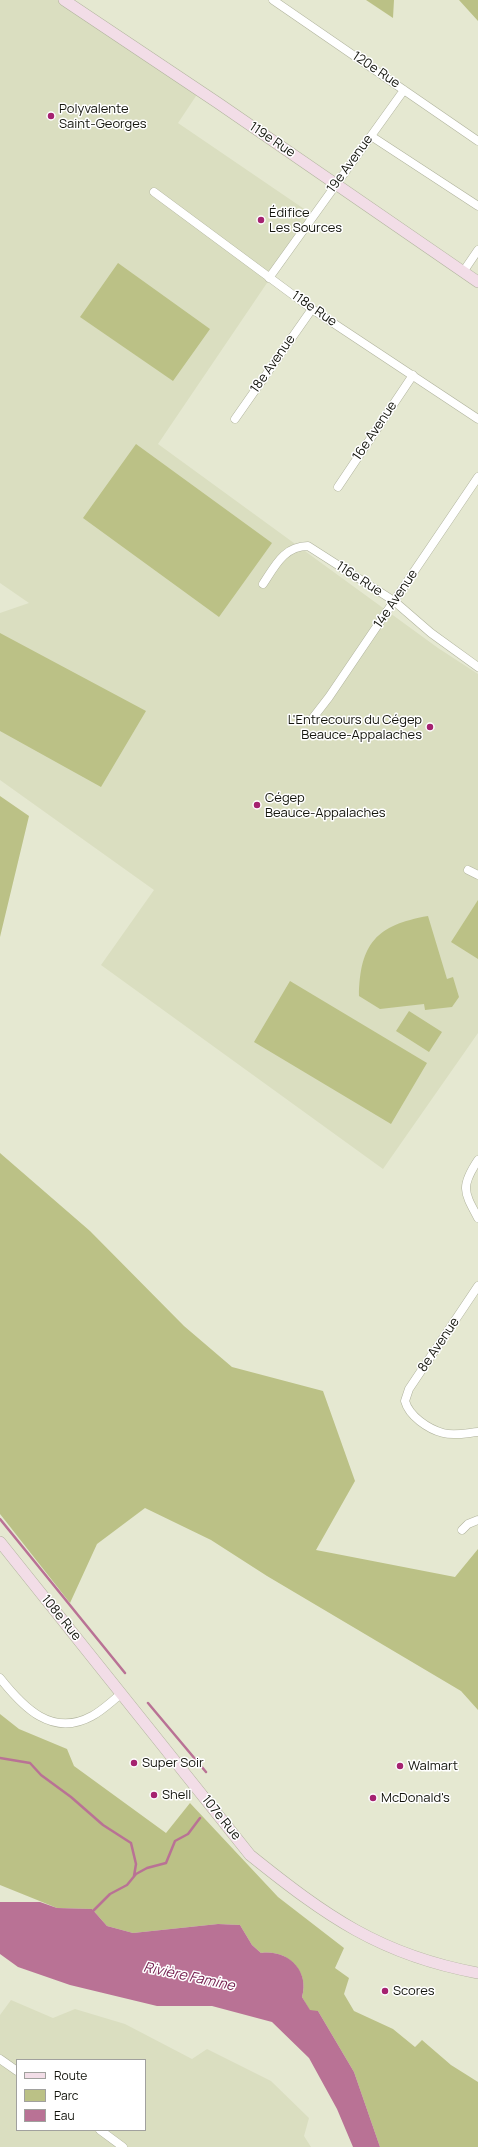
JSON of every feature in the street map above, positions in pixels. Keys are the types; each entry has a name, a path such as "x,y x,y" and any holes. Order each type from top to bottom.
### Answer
{"main road":[{"name":"119e Rue","path":"64,0 478,282"},
{"name":"108e Rue","path":"0,1542 121,1694"},
{"name":"107e Rue","path":"121,1694 250,1855 301,1896 339,1922 365,1936 432,1963 478,1973"}],"street":[{"name":"120e Rue","path":"273,0 478,141"},
{"name":"19e Avenue","path":"269,278 404,90"},
{"path":"371,136 478,206"},
{"name":"118e Rue","path":"154,192 312,309 478,419"},
{"path":"463,272 478,250"},
{"name":"18e Avenue","path":"235,419 312,309"},
{"name":"16e Avenue","path":"338,487 413,375"},
{"name":"14e Avenue","path":"312,719 478,477"},
{"name":"116e Rue","path":"263,584 287,551 298,546 308,546 394,601 431,634 478,667"},
{"path":"468,870 478,875"},
{"path":"478,1160 467,1178 465,1195 478,1218"},
{"name":"8e Avenue","path":"478,1286 405,1397 406,1406 410,1412 423,1422 443,1433 478,1432"},
{"path":"462,1530 468,1524 478,1520"},
{"path":"0,1678 25,1707 36,1715 42,1719 64,1724 82,1721 93,1716 121,1694"},
{"path":"0,2059 16,2070"},
{"path":"101,2131 123,2147"}],"shaded area":[{"name":"Cégep Beauce-Appalaches","path":"0,0 63,0 198,93 178,123 313,215 158,444 438,648 478,674 478,1033 383,1169 101,965 154,890 0,780 0,613 29,603 0,583"},
{"path":"11,2000 53,2018 75,2009 125,2024 192,2059 207,2049 271,2081 309,2118 304,2136 311,2147 0,2147 0,2015"}],"green space":[{"path":"366,0 394,0 393,18"},
{"path":"459,0 478,0 478,21"},
{"path":"118,263 210,329 173,381 80,317"},
{"path":"136,444 272,543 219,617 83,518"},
{"path":"0,633 146,711 101,787 0,731"},
{"path":"0,796 29,816 0,937"},
{"path":"478,900 478,959 451,942"},
{"path":"428,916 447,979 453,977 459,997 452,1007 425,1010 424,1004 380,1009 359,996 363,963 374,940 395,925"},
{"path":"290,981 427,1063 391,1124 254,1042"},
{"path":"409,1011 442,1032 429,1052 396,1031"},
{"path":"0,1153 90,1231 184,1326 232,1367 323,1391 355,1481 316,1550 455,1577 478,1549 478,1710 461,1691 267,1576 211,1540 145,1508 97,1544 70,1603 0,1514"},
{"path":"0,1714 19,1729 67,1749 74,1766 166,1833 190,1803 278,1897 344,1948 335,1968 349,1978 344,1994 354,2011 393,2029 415,2047 422,2040 451,2065 478,2082 478,2147 380,2147 354,2072 318,2011 310,2011 302,1997 304,1987 303,1979 299,1971 288,1958 271,1953 261,1953 252,1945 240,1925 218,1924 133,1933 107,1926 92,1909 57,1908 0,1885"}],"water":[{"name":"Rivière Famine","path":"0,1902 40,1902 57,1908 92,1909 107,1926 133,1933 218,1924 240,1925 252,1945 261,1953 280,1954 294,1963 299,1970 303,1978 304,1987 302,1997 310,2010 318,2011 354,2072 380,2147 353,2147 337,2109 309,2058 272,2022 212,2006 157,2006 70,1985 18,1967 0,1954"}],"waterway":[{"path":"0,1519 125,1673"},
{"path":"148,1703 206,1772"},
{"path":"0,1758 30,1763 41,1775 71,1797 103,1825 131,1843 136,1864 134,1876"},
{"path":"91,1913 110,1894 127,1885 136,1874 147,1868 166,1863 175,1841 188,1834 200,1818"}],"place":[{"name":"Polyvalente Saint-Georges","path":"51,116"},
{"name":"Édifice Les Sources","path":"261,220"},
{"name":"L'Entrecours du Cégep Beauce-Appalaches","path":"430,727"},
{"name":"Cégep Beauce-Appalaches","path":"257,805"},
{"name":"Super Soir","path":"134,1763"},
{"name":"Walmart","path":"400,1766"},
{"name":"Shell","path":"154,1795"},
{"name":"McDonald's","path":"373,1798"},
{"name":"Scores","path":"385,1991"}]}
